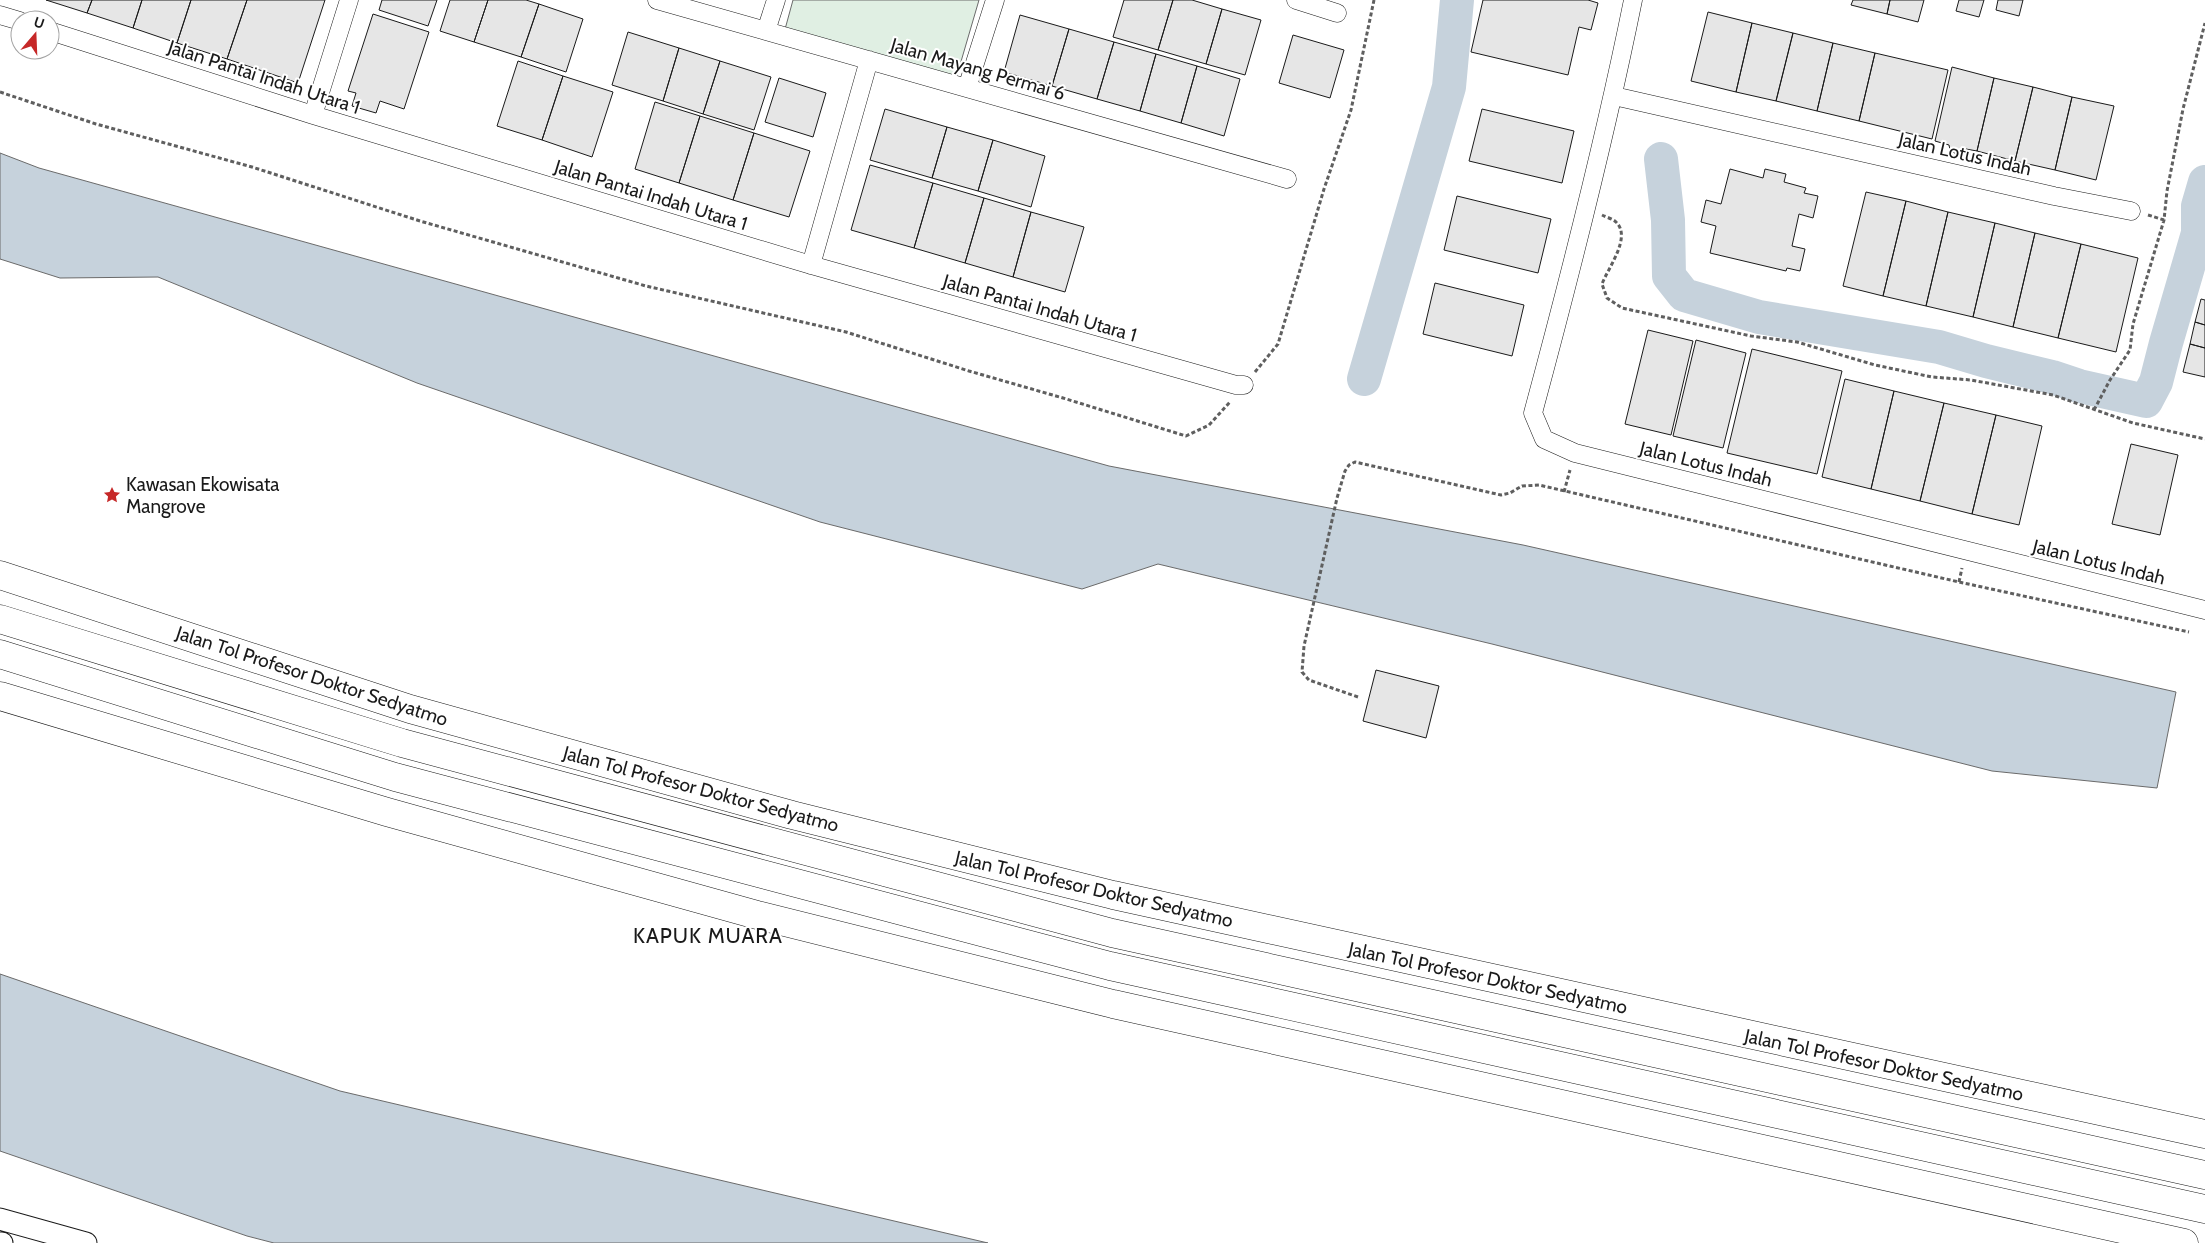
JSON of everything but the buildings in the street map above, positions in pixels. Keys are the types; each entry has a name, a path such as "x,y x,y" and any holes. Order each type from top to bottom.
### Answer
{"highway":[{"name":"Jalan Tol Profesor Doktor Sedyatmo","path":"0,575 410,709 792,815 1113,895 2205,1134"},
{"name":"Jalan Tol Profesor Doktor Sedyatmo","path":"0,619 56,638 402,743 1112,933 2205,1174"},
{"path":"0,654 395,777 1100,964 2205,1209"},
{"path":"0,696 387,812 776,919 1123,1006 2184,1243"}],"street":[{"path":"314,115 349,0"},
{"name":"Jalan Mayang Permai 6","path":"657,0 1287,179"},
{"path":"766,31 776,0"},
{"path":"967,88 995,0"},
{"path":"1296,0 1336,13"},
{"name":"Jalan Lotus Indah","path":"1633,0 1614,96 1588,208 1533,413 1544,439 1575,453 2205,610"},
{"name":"Jalan Pantai Indah Utara 1","path":"60,34 314,115 811,265 1236,385 1244,385"},
{"path":"811,265 869,60"},
{"name":"Jalan Lotus Indah","path":"1614,96 2054,196 2131,211"},
{"path":"0,1219 86,1243"}],"path":[{"path":"0,92 96,124 252,167 420,221 646,286 846,332 969,372 1063,398 1186,436 1209,425 1278,344 1324,189 1351,110 1374,0"},
{"path":"2094,410 2110,380 2130,350 2133,324 2164,220 2167,191 2183,109 2205,23"},
{"path":"1588,208 1616,222 1621,231 1620,249 1608,268 1602,284 1607,298 1622,308 1742,334 1797,342 1875,365 1932,377 1971,380 2053,395 2133,422 2205,439"},
{"path":"1358,697 1309,680 1302,672 1304,646 1337,498 1345,471 1349,464 1355,462 1501,495 1510,493 1522,486 1539,485 1959,582 2190,632"}],"green space":[{"path":"793,0 979,0 955,82 784,33"}],"shaded area":[{"path":"0,153 39,168 1109,466 1523,545 2176,692 2157,788 1992,771 1492,644 1158,564 1082,589 820,522 417,383 158,277 60,278 0,259"},
{"path":"0,974 340,1091 988,1243 274,1243 247,1236 0,1151"}],"waterway":[{"path":"1364,379 1449,87 1457,0"},
{"path":"1661,159 1668,220 1669,276 1684,295 1759,317 1939,347 2079,386 2146,401 2156,382 2198,233 2198,206 2205,182"}],"place":[{"name":"Kawasan Ekowisata Mangrove","path":"112,495"}],"district":[{"name":"KAPUK MUARA","path":"708,935"}]}
